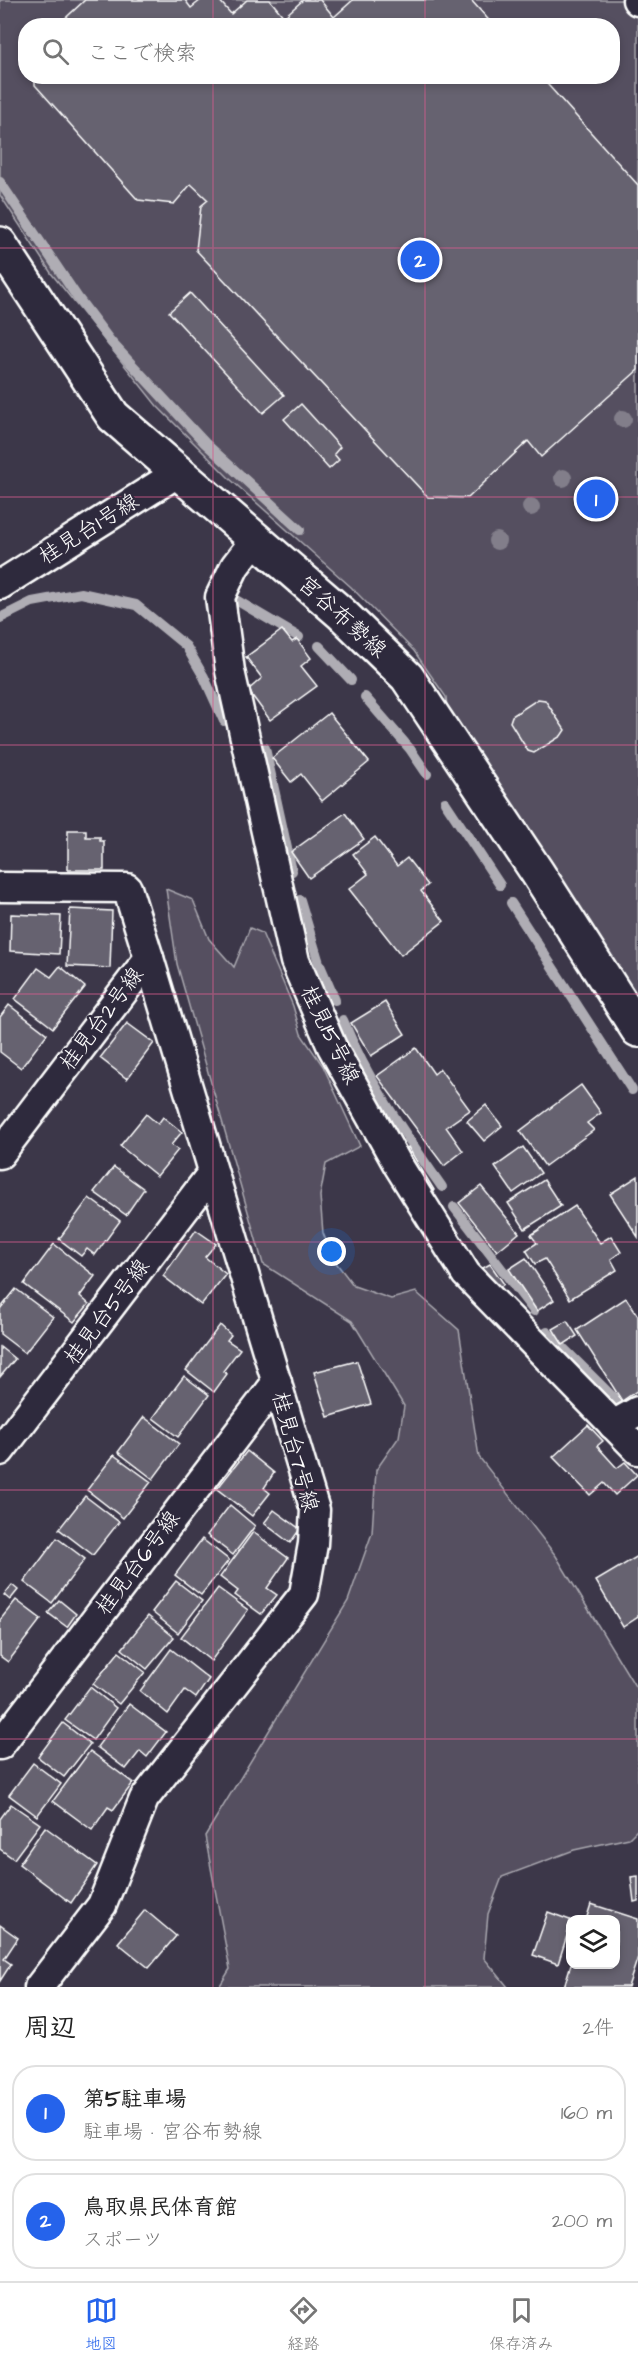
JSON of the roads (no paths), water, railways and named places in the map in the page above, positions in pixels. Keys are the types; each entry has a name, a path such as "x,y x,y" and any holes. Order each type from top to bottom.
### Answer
{"street":[{"name":"宮谷布勢線","path":"0,244 113,416 341,613 407,677 537,872 638,1030"},
{"name":"桂見台1号線","path":"0,585 179,472"},
{"name":"桂見15号線","path":"255,540 235,566 220,597 230,671 295,961 332,1047 398,1165 466,1274 638,1450"},
{"name":"桂見台2号線","path":"0,887 128,888 149,958 0,1154"},
{"name":"桂見台7号線","path":"39,1987 102,1905 144,1799 304,1594 313,1544 315,1510 149,958"},
{"name":"桂見台5号線","path":"0,1451 213,1172"},
{"name":"桂見台6号線","path":"0,1744 277,1382"},
{"path":"613,1425 638,1411"}],"waterway":[{"path":"0,182 78,298 111,342 205,443 300,530"},
{"path":"0,618 32,602 81,593 136,605 186,646 204,677 224,721"},
{"path":"236,600 299,637"},
{"path":"319,646 351,680"},
{"path":"365,697 410,749 427,774"},
{"path":"265,748 292,871"},
{"path":"445,802 500,885"},
{"path":"300,900 319,963 335,1000"},
{"path":"511,903 632,1090"},
{"path":"343,1020 375,1085 442,1187"},
{"path":"454,1207 534,1311"},
{"path":"547,1332 618,1402"}],"place":[{"name":"鳥取県民体育館","path":"420,260"},
{"name":"第5駐車場","path":"596,499"}]}
